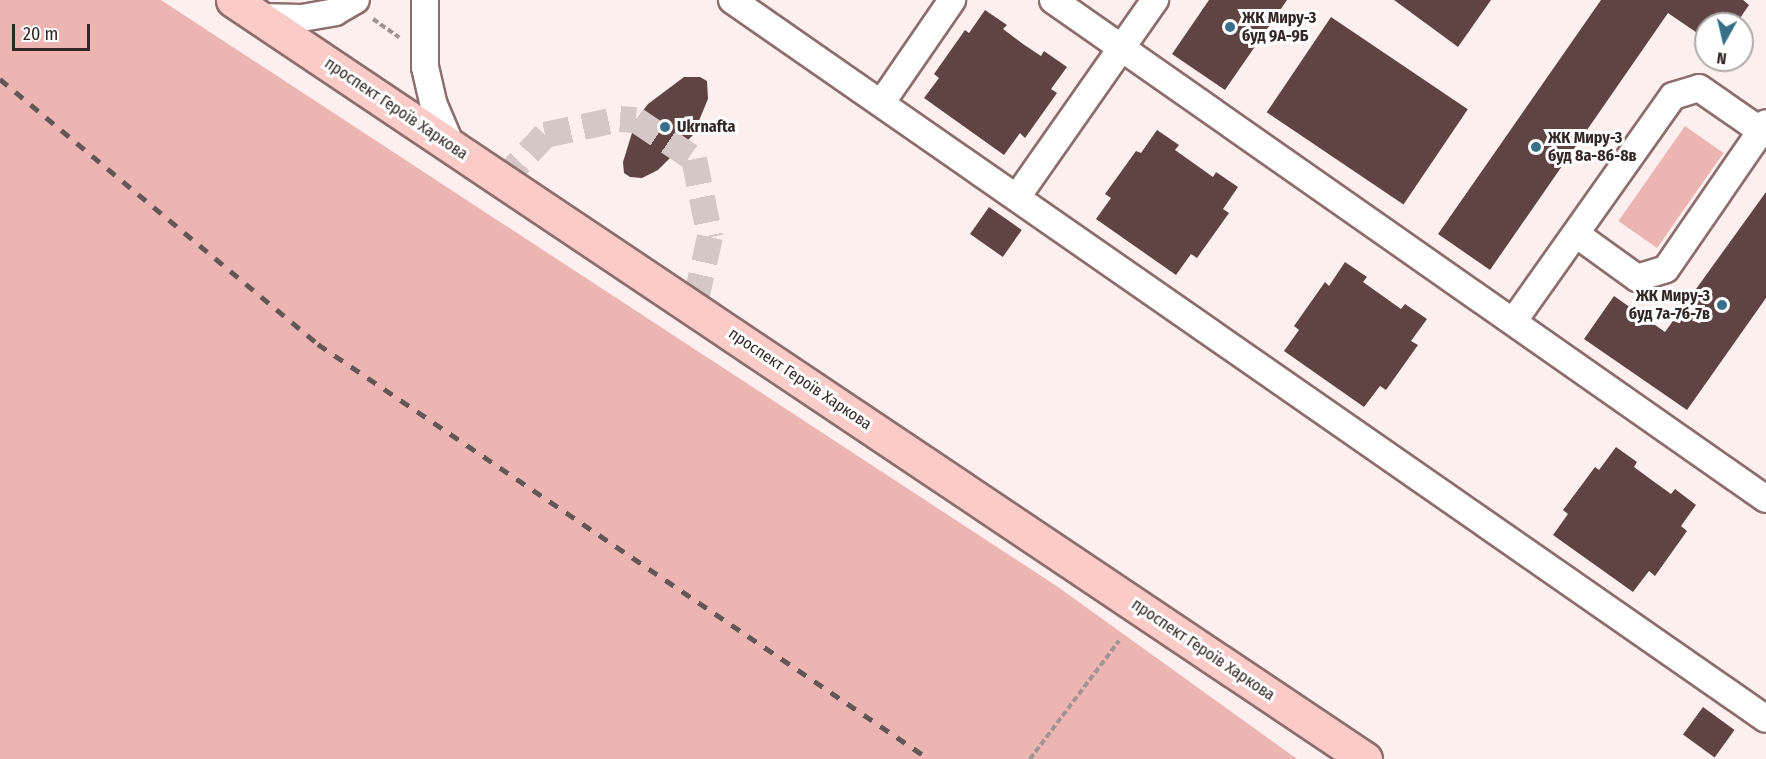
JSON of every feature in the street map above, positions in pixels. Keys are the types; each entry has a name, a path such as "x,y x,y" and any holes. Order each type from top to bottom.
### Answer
{"main road":[{"name":"проспект Героїв Харкова","path":"245,8 1365,759"}],"lane":[{"path":"245,8 302,18 335,12 356,0"},
{"path":"425,0 425,68 434,105 451,145"},
{"path":"732,0 882,102 1766,719"},
{"path":"882,102 952,0"},
{"path":"1053,0 1515,319 1766,499"},
{"path":"1017,197 1155,0"},
{"path":"1515,319 1673,96 1699,88 1763,127 1666,269 1637,278 1576,234"}],"path":[{"path":"1030,759 1119,641"}],"shaded area":[{"path":"0,0 161,0 1058,587 1297,759 0,759"},
{"path":"1685,126 1724,153 1657,248 1618,221"}],"building":[{"name":"ЖК Миру-3 буд 9А-9Б","path":"1209,0 1287,0 1225,90 1172,54"},
{"path":"1394,0 1491,0 1458,47"},
{"name":"ЖК Миру-3 буд 8а-8б-8в","path":"1601,0 1743,0 1749,5 1744,12 1694,12 1694,31 1668,13 1490,270 1438,234"},
{"path":"985,10 1007,25 1003,29 1023,44 1041,56 1044,51 1067,67 1051,89 1057,93 1025,138 1020,133 1004,155 924,98 939,78 934,74 965,30 969,33"},
{"path":"1331,17 1468,109 1403,205 1267,112"},
{"name":"Ukrnafta","path":"684,77 700,77 707,81 708,99 693,135 658,170 642,178 630,177 624,173 623,162 636,120 648,104"},
{"path":"1157,130 1179,145 1175,150 1213,177 1216,172 1238,187 1223,209 1229,213 1197,258 1191,254 1176,275 1096,219 1111,198 1105,194 1136,151 1141,153"},
{"name":"ЖК Миру-3 буд 7а-7б-7в","path":"1766,192 1766,298 1687,410 1584,339 1614,296 1665,332"},
{"path":"989,207 1022,230 1003,257 970,234"},
{"path":"1345,262 1367,277 1363,282 1401,309 1405,304 1427,319 1411,341 1418,345 1386,390 1380,386 1364,407 1284,351 1299,330 1294,326 1325,282 1329,286"},
{"path":"1616,447 1637,462 1634,467 1653,481 1671,494 1675,489 1696,505 1681,526 1687,531 1655,576 1649,571 1633,592 1553,535 1568,514 1563,510 1595,467 1599,470"},
{"path":"1703,707 1735,730 1715,757 1683,735"}],"tunnel":[{"path":"502,181 545,135 620,119 636,120 694,159 710,237 694,308"}],"railway":[{"path":"0,79 318,344 929,759"}],"place":[{"name":"ЖК Миру-3 буд 9А-9Б","path":"1230,27"},
{"name":"Ukrnafta","path":"665,127"},
{"name":"ЖК Миру-3 буд 8а-8б-8в","path":"1536,147"},
{"name":"ЖК Миру-3 буд 7а-7б-7в","path":"1722,305"}]}
